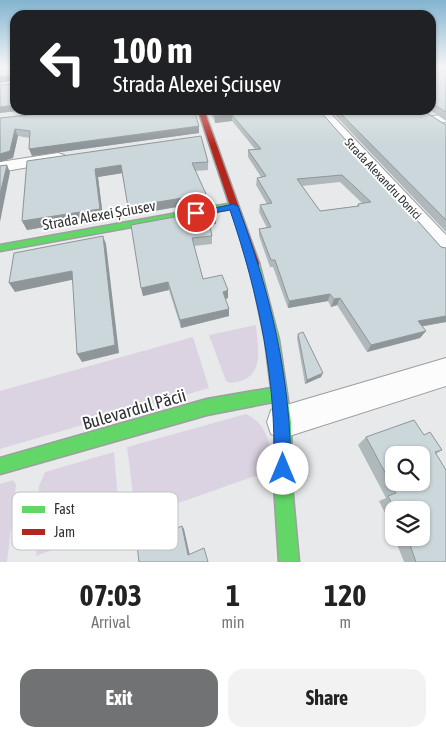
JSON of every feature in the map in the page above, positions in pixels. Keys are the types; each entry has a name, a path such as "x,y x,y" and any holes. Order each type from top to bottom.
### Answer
{"street":[{"path":"203,115 254,266 272,340 281,408 283,485 289,562"},
{"name":"Strada Alexandru Donici","path":"325,115 446,248"},
{"path":"439,119 446,129"},
{"path":"192,140 211,137"},
{"path":"0,167 74,156"},
{"name":"Strada Alexei Șciusev","path":"0,248 233,206"},
{"path":"281,408 446,372"},
{"name":"Bulevardul Păcii","path":"0,466 207,407 281,408"}],"shaded area":[{"path":"256,325 258,354 255,370 242,381 230,383 226,381 209,335"},
{"path":"193,337 209,388 0,449 0,391"},
{"path":"246,414 261,425 265,432 268,439 272,473 252,477 178,503 178,492 133,492 127,447"},
{"path":"114,452 117,492 39,492 39,486 45,472"},
{"path":"13,480 16,485 15,492 12,492 12,519 7,562 0,562 0,484"},
{"path":"36,550 52,550 36,556"}],"building":[{"path":"0,92 10,92 10,106 0,107"},
{"path":"436,92 446,92 446,112 436,106"},
{"path":"28,115 196,115 199,126 29,149 30,131 15,129 10,151 0,154 0,118"},
{"path":"232,115 323,115 441,247 446,248 446,316 418,321 426,331 371,345 340,298 334,299 330,294 289,301 275,260 271,260 259,229 271,227 260,205 272,203 257,178 266,176 248,150 261,149","holes":["342,175 371,202 358,204 359,206 320,211 297,179"]},
{"path":"342,115 430,115 446,125 446,220"},
{"path":"201,136 208,162 192,163 206,194 128,207 121,165 95,169 100,209 22,221 27,161"},
{"path":"7,165 0,194 0,166"},
{"path":"213,210 216,216 208,217 212,236 192,238 203,279 222,275 228,290 223,292 229,309 180,320 168,282 141,288 131,225"},
{"path":"103,236 115,345 77,354 72,271 9,283 14,253"},
{"path":"303,332 323,373 307,380 298,334"},
{"path":"414,420 424,435 430,432 442,450 435,452 446,470 446,562 416,562 410,546 430,546 430,501 390,501 388,496 396,493 395,491 430,491 430,446 385,446 385,472 366,437"},
{"path":"182,526 188,555 204,548 208,562 139,562 138,550 178,550 178,528"}],"traffic: fast":[{"path":"0,248 233,206"},
{"path":"254,263 272,340 283,422 283,485 289,562"},
{"path":"0,466 207,407 280,394"}],"traffic: jam":[{"path":"203,115 254,263"}],"route":[{"path":"196,213 233,206 254,266 272,340 280,394 283,422 283,469"}]}
